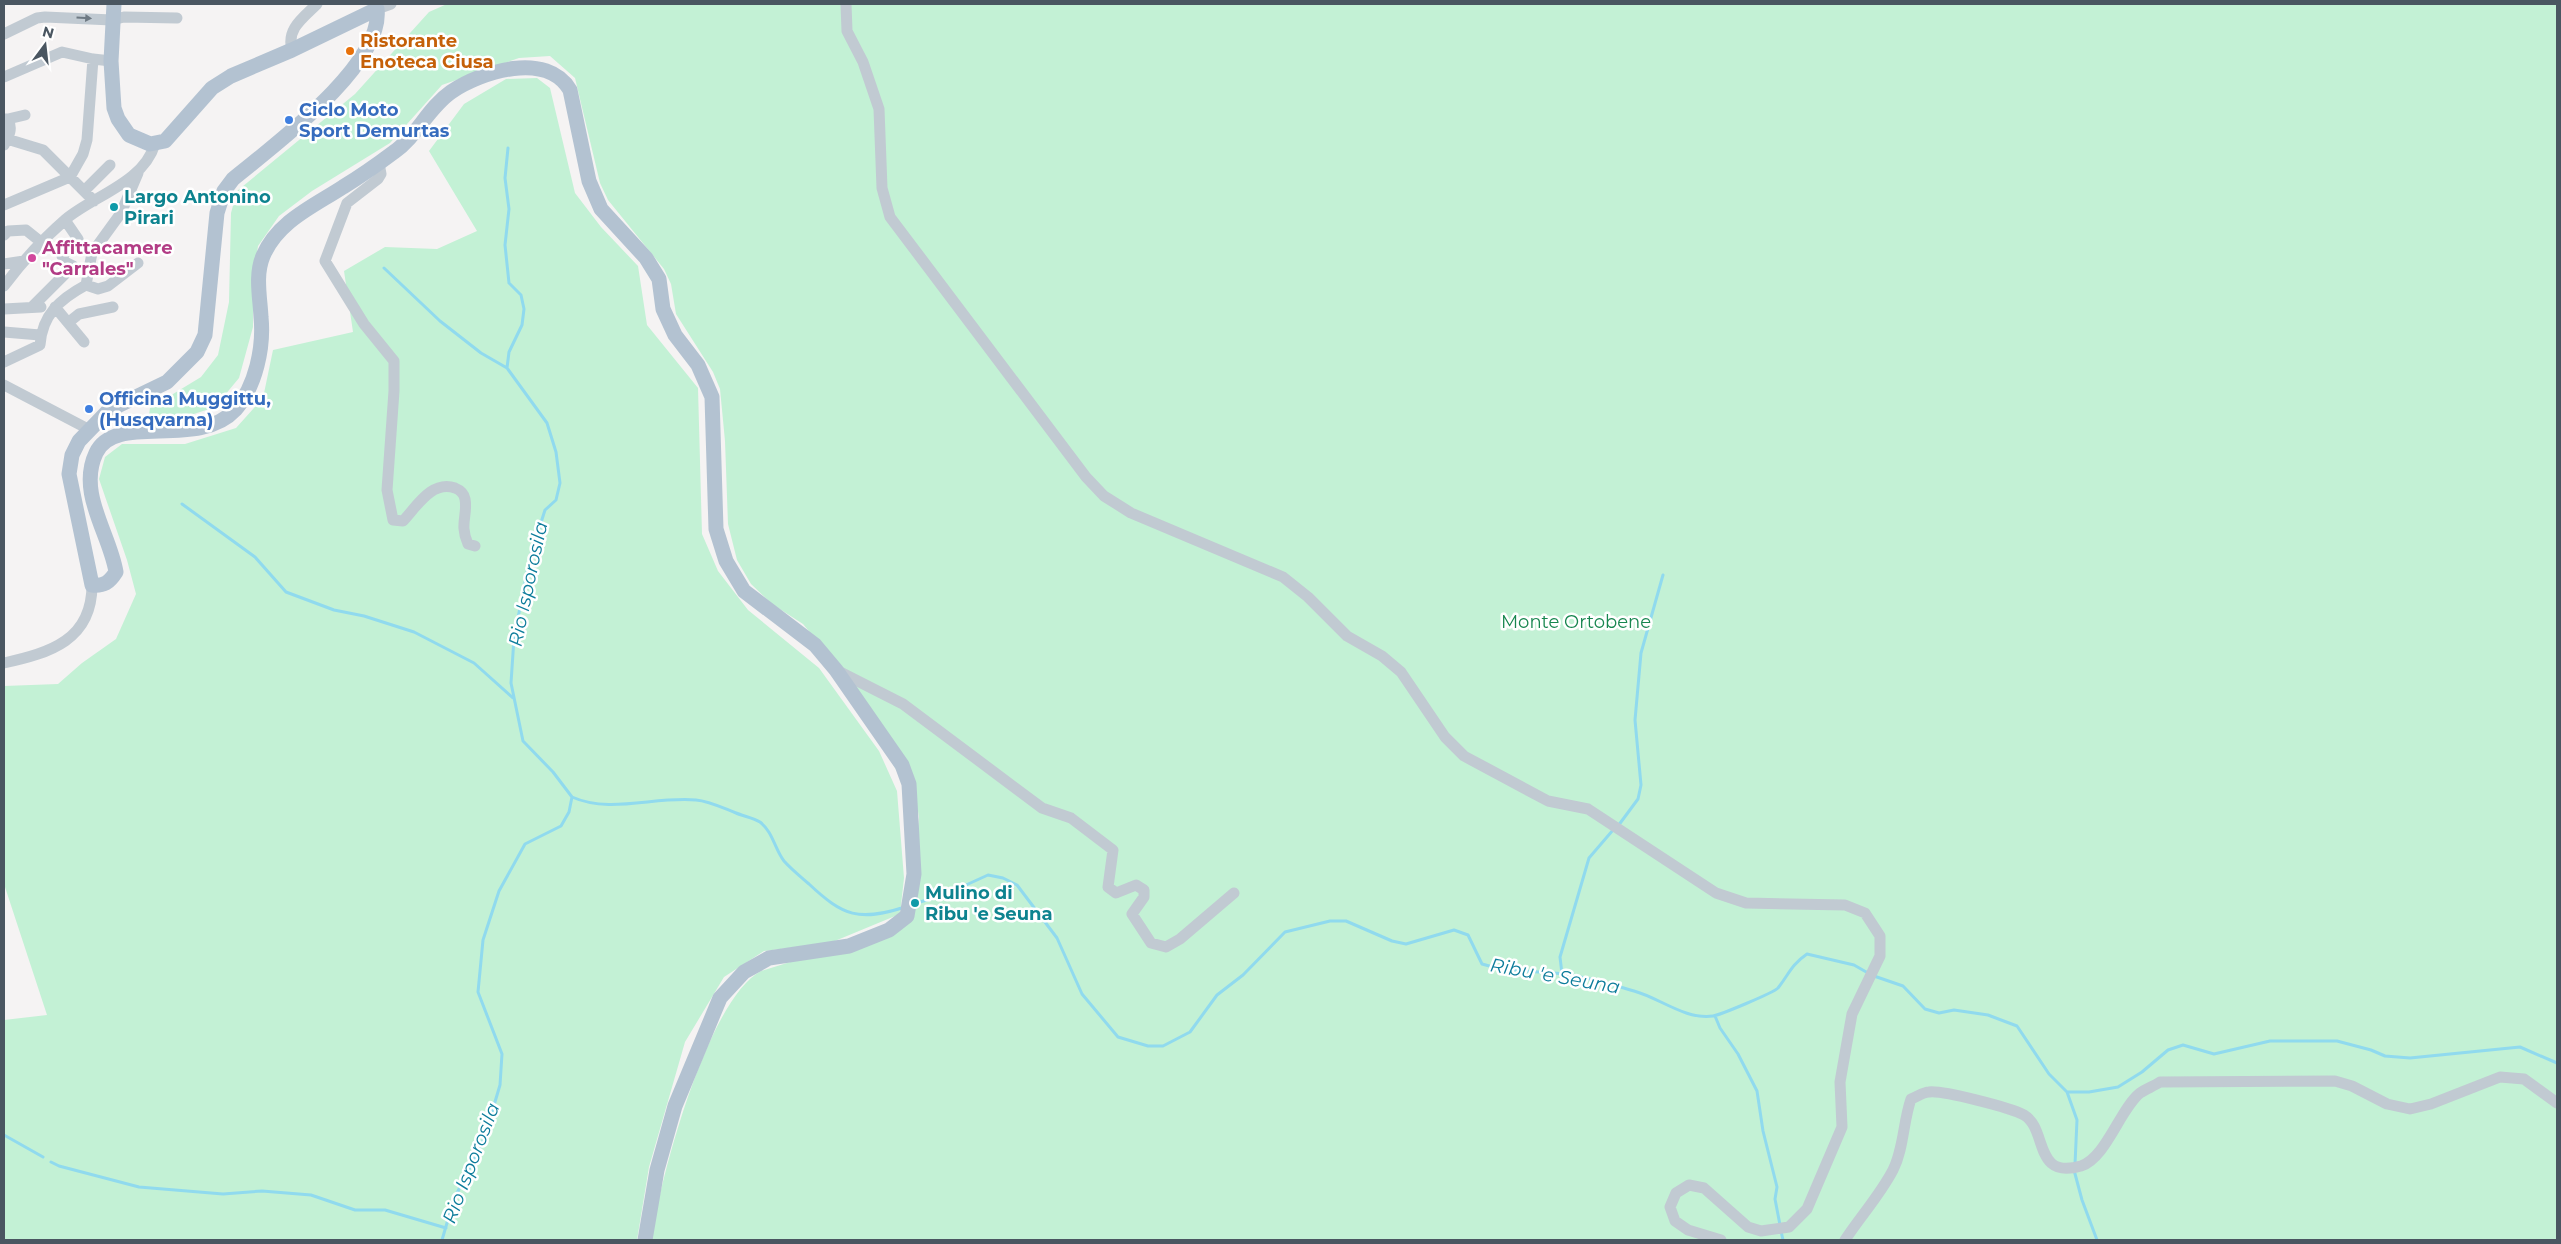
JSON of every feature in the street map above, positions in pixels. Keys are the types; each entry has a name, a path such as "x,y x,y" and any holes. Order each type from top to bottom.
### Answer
{"main road":[{"path":"114,4 111,61 114,108 118,119 129,135 155,144 165,142 212,88 231,76 292,50 384,6"},
{"path":"384,6 371,43 333,93 318,108 233,179 224,191 217,213 205,335 197,352 167,382 109,410 79,441 72,455 69,474 92,585 102,586 110,581 116,572 114,562 103,537 90,481 91,468 97,452 113,436 128,432 193,431 221,422 236,409 246,393 262,343 258,277 263,256 273,240 293,218 400,148 450,93 465,85 488,75 526,67 546,70 564,80 570,90 575,108 589,181 601,209 646,258 659,279 663,309 674,335 698,365 712,397 716,529 726,561 744,591 815,645 836,670 902,765 909,784 914,874 907,916 889,930 849,946 769,958 744,972 720,998 675,1106 657,1170 644,1240"}],"street":[{"path":"292,50 289,40 291,31 317,4"},
{"path":"846,4 847,31 863,62 879,109 882,188 890,217 1086,477 1104,496 1131,513 1283,577 1308,597 1347,636 1382,656 1401,672 1445,737 1464,756 1548,801 1588,809 1626,836 1716,893 1746,903 1845,904 1864,913 1880,936 1880,956 1852,1014 1840,1082 1842,1127 1807,1209 1783,1228 1761,1231 1748,1227 1704,1188 1689,1185 1676,1193 1670,1207 1675,1221 1688,1230 1721,1240"},
{"path":"4,34 37,18 45,17 112,20 124,17 177,18"},
{"path":"4,77 62,52 111,61"},
{"path":"4,205 70,178 84,154 87,140 93,59"},
{"path":"6,119 25,115"},
{"path":"6,119 11,124 5,142 43,150 84,191 98,199"},
{"path":"86,285 92,254 120,213 138,172 152,153 155,144"},
{"path":"379,163 381,174 378,179 347,203 325,261 364,324 394,361 394,391 387,490 393,520 404,521 430,490 447,486 456,488 462,492 466,499 464,534 468,544 474,546"},
{"path":"84,191 110,166"},
{"path":"4,286 41,242 66,220 138,172"},
{"path":"66,220 78,238 62,256 65,262 88,270"},
{"path":"5,231 26,230 41,242"},
{"path":"4,264 24,261"},
{"path":"4,362 40,345 40,335 47,316 71,293 86,285 98,289 108,286 138,263"},
{"path":"33,306 73,266"},
{"path":"4,309 33,306 54,308 69,322 84,342"},
{"path":"69,322 79,314 113,307"},
{"path":"4,332 40,335"},
{"path":"4,385 90,430"},
{"path":"4,663 52,650 66,640 83,623 91,608 92,585"},
{"path":"836,670 903,704 1042,808 1071,818 1099,837 1113,850 1108,887 1116,893 1136,885 1144,890 1144,897 1132,914 1151,943 1166,947 1180,939 1234,893"},
{"path":"1845,1240 1893,1170 1901,1149 1905,1116 1912,1099 1927,1092 1945,1092 2024,1115 2035,1126 2040,1147 2049,1161 2063,1168 2082,1166 2097,1154 2140,1094 2160,1082 2335,1081 2352,1086 2387,1104 2410,1109 2431,1104 2500,1077 2524,1079 2557,1103"}],"green space":[{"name":"Monte Ortobene","path":"447,4 2557,4 2557,1240 651,1240 664,1177 689,1094 722,1017 741,988 761,971 903,927 916,853 919,817 918,811 847,677 803,624 772,604 751,584 737,560 728,524 725,441 720,389 713,372 676,314 671,284 664,269 608,200 600,183 575,78 550,56 519,58 442,85 390,143 312,191 279,216 258,246 253,278 253,327 239,378 215,407 179,419 148,422 150,408 201,377 218,355 229,302 231,213 237,191 355,94 429,12"},
{"path":"537,78 550,88 575,193 601,227 638,266 647,325 698,388 702,534 718,571 748,610 819,668 879,751 897,791 904,878 900,914 830,943 764,951 724,977 685,1042 649,1167 637,1240 4,1240 4,1020 47,1015 4,884 4,686 58,684 82,663 116,639 136,594 127,560 99,479 105,457 122,444 185,444 236,428 263,398 273,350 353,332 344,271 385,247 437,249 477,231 429,151 464,104 506,79"}],"waterway":[{"path":"507,368 509,352 522,325 524,309 521,295 509,283 505,245 509,209 505,178 508,148"},
{"name":"Rio Isporosila","path":"384,268 440,321 481,353 507,368 547,423 556,452 560,483 556,500 545,510 530,557 514,638 511,683 523,741 553,772 572,797 569,812 561,826 525,844 499,891 483,940 478,992 502,1054 500,1085 484,1139 454,1199 442,1240"},
{"path":"182,504 255,557 286,592 334,610 364,616 414,632 474,663 513,698"},
{"path":"1618,826 1638,799 1641,785 1635,720 1641,653 1663,575"},
{"name":"Ribu 'e Seuna","path":"572,797 602,804 680,799 711,803 760,822 768,831 781,857 787,864 821,895 842,909 863,915 889,912 905,907"},
{"path":"1562,974 1560,957 1589,858 1613,830"},
{"name":"Ribu 'e Seuna","path":"913,904 944,895 988,875 1003,878 1017,885 1057,938 1082,994 1118,1037 1148,1046 1163,1046 1190,1032 1217,995 1243,975 1285,932 1330,921 1346,921 1392,941 1406,944 1454,930 1468,935 1482,964 1502,969 1564,974 1591,979 1644,994 1692,1015 1713,1016 1774,991 1794,966 1807,954 1854,965 1868,973"},
{"name":"Ribu 'e Seuna","path":"1874,976 1903,986 1925,1009 1939,1013 1954,1010 1988,1015 2017,1026 2049,1074 2067,1092 2089,1092 2118,1087 2142,1072 2168,1050 2183,1045 2214,1054 2270,1041 2337,1041 2371,1050 2385,1056 2410,1058 2520,1047 2557,1063"},
{"path":"1715,1016 1720,1028 1738,1054 1757,1091 1763,1131 1777,1187 1775,1199 1780,1225"},
{"path":"2067,1092 2077,1120 2075,1164"},
{"path":"4,1135 43,1157"},
{"path":"51,1162 59,1166 139,1187 223,1194 262,1191 311,1195 355,1210 385,1210 446,1228"},
{"path":"2074,1170 2082,1200 2097,1240"},
{"path":"1781,1231 1783,1240"}],"place":[{"name":"Ristorante Enoteca Ciusa","path":"350,51"},
{"name":"Ciclo Moto Sport Demurtas","path":"289,120"},
{"name":"Largo Antonino Pirari","path":"114,207"},
{"name":"Affittacamere \"Carrales\"","path":"32,258"},
{"name":"Officina Muggittu, (Husqvarna)","path":"89,409"},
{"name":"Mulino di Ribu 'e Seuna","path":"915,903"}]}
